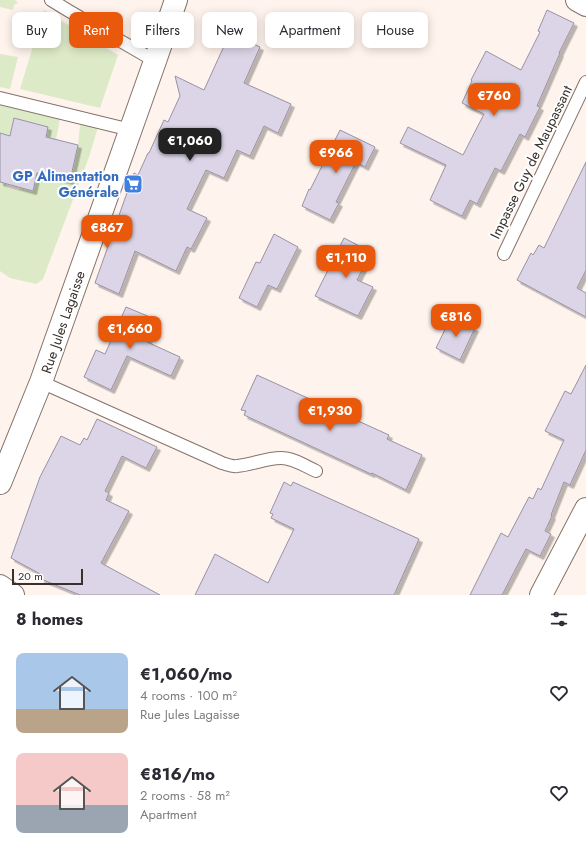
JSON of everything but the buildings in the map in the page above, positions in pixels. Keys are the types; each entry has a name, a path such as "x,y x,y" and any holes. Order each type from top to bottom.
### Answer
{"street":[{"name":"Rue Jules Lagaisse","path":"0,483 41,382 176,0"},
{"path":"577,0 586,5"},
{"path":"541,595 586,509"},
{"path":"0,586 13,595"}],"lane":[{"path":"51,0 155,62"},
{"name":"Impasse Guy de Maupassant","path":"504,254 586,82"},
{"path":"0,98 131,130"},
{"path":"41,382 222,463 235,467 268,459 282,458 295,461 316,471"}],"green space":[{"path":"0,0 15,0 18,3 14,5 13,10 0,7"},
{"path":"61,20 69,25 69,48 106,48 118,55 100,108 20,89 32,48 61,48"},
{"path":"0,54 18,57 10,89 0,87"},
{"path":"0,102 60,118 56,140 46,137 48,127 14,118 10,136 0,133"},
{"path":"80,125 98,127 89,157 43,279 36,284 10,278 0,271 0,182 7,184 7,187 33,191 37,173 70,180 78,145"}],"place":[{"name":"GP Alimentation Générale","path":"133,184"}]}
